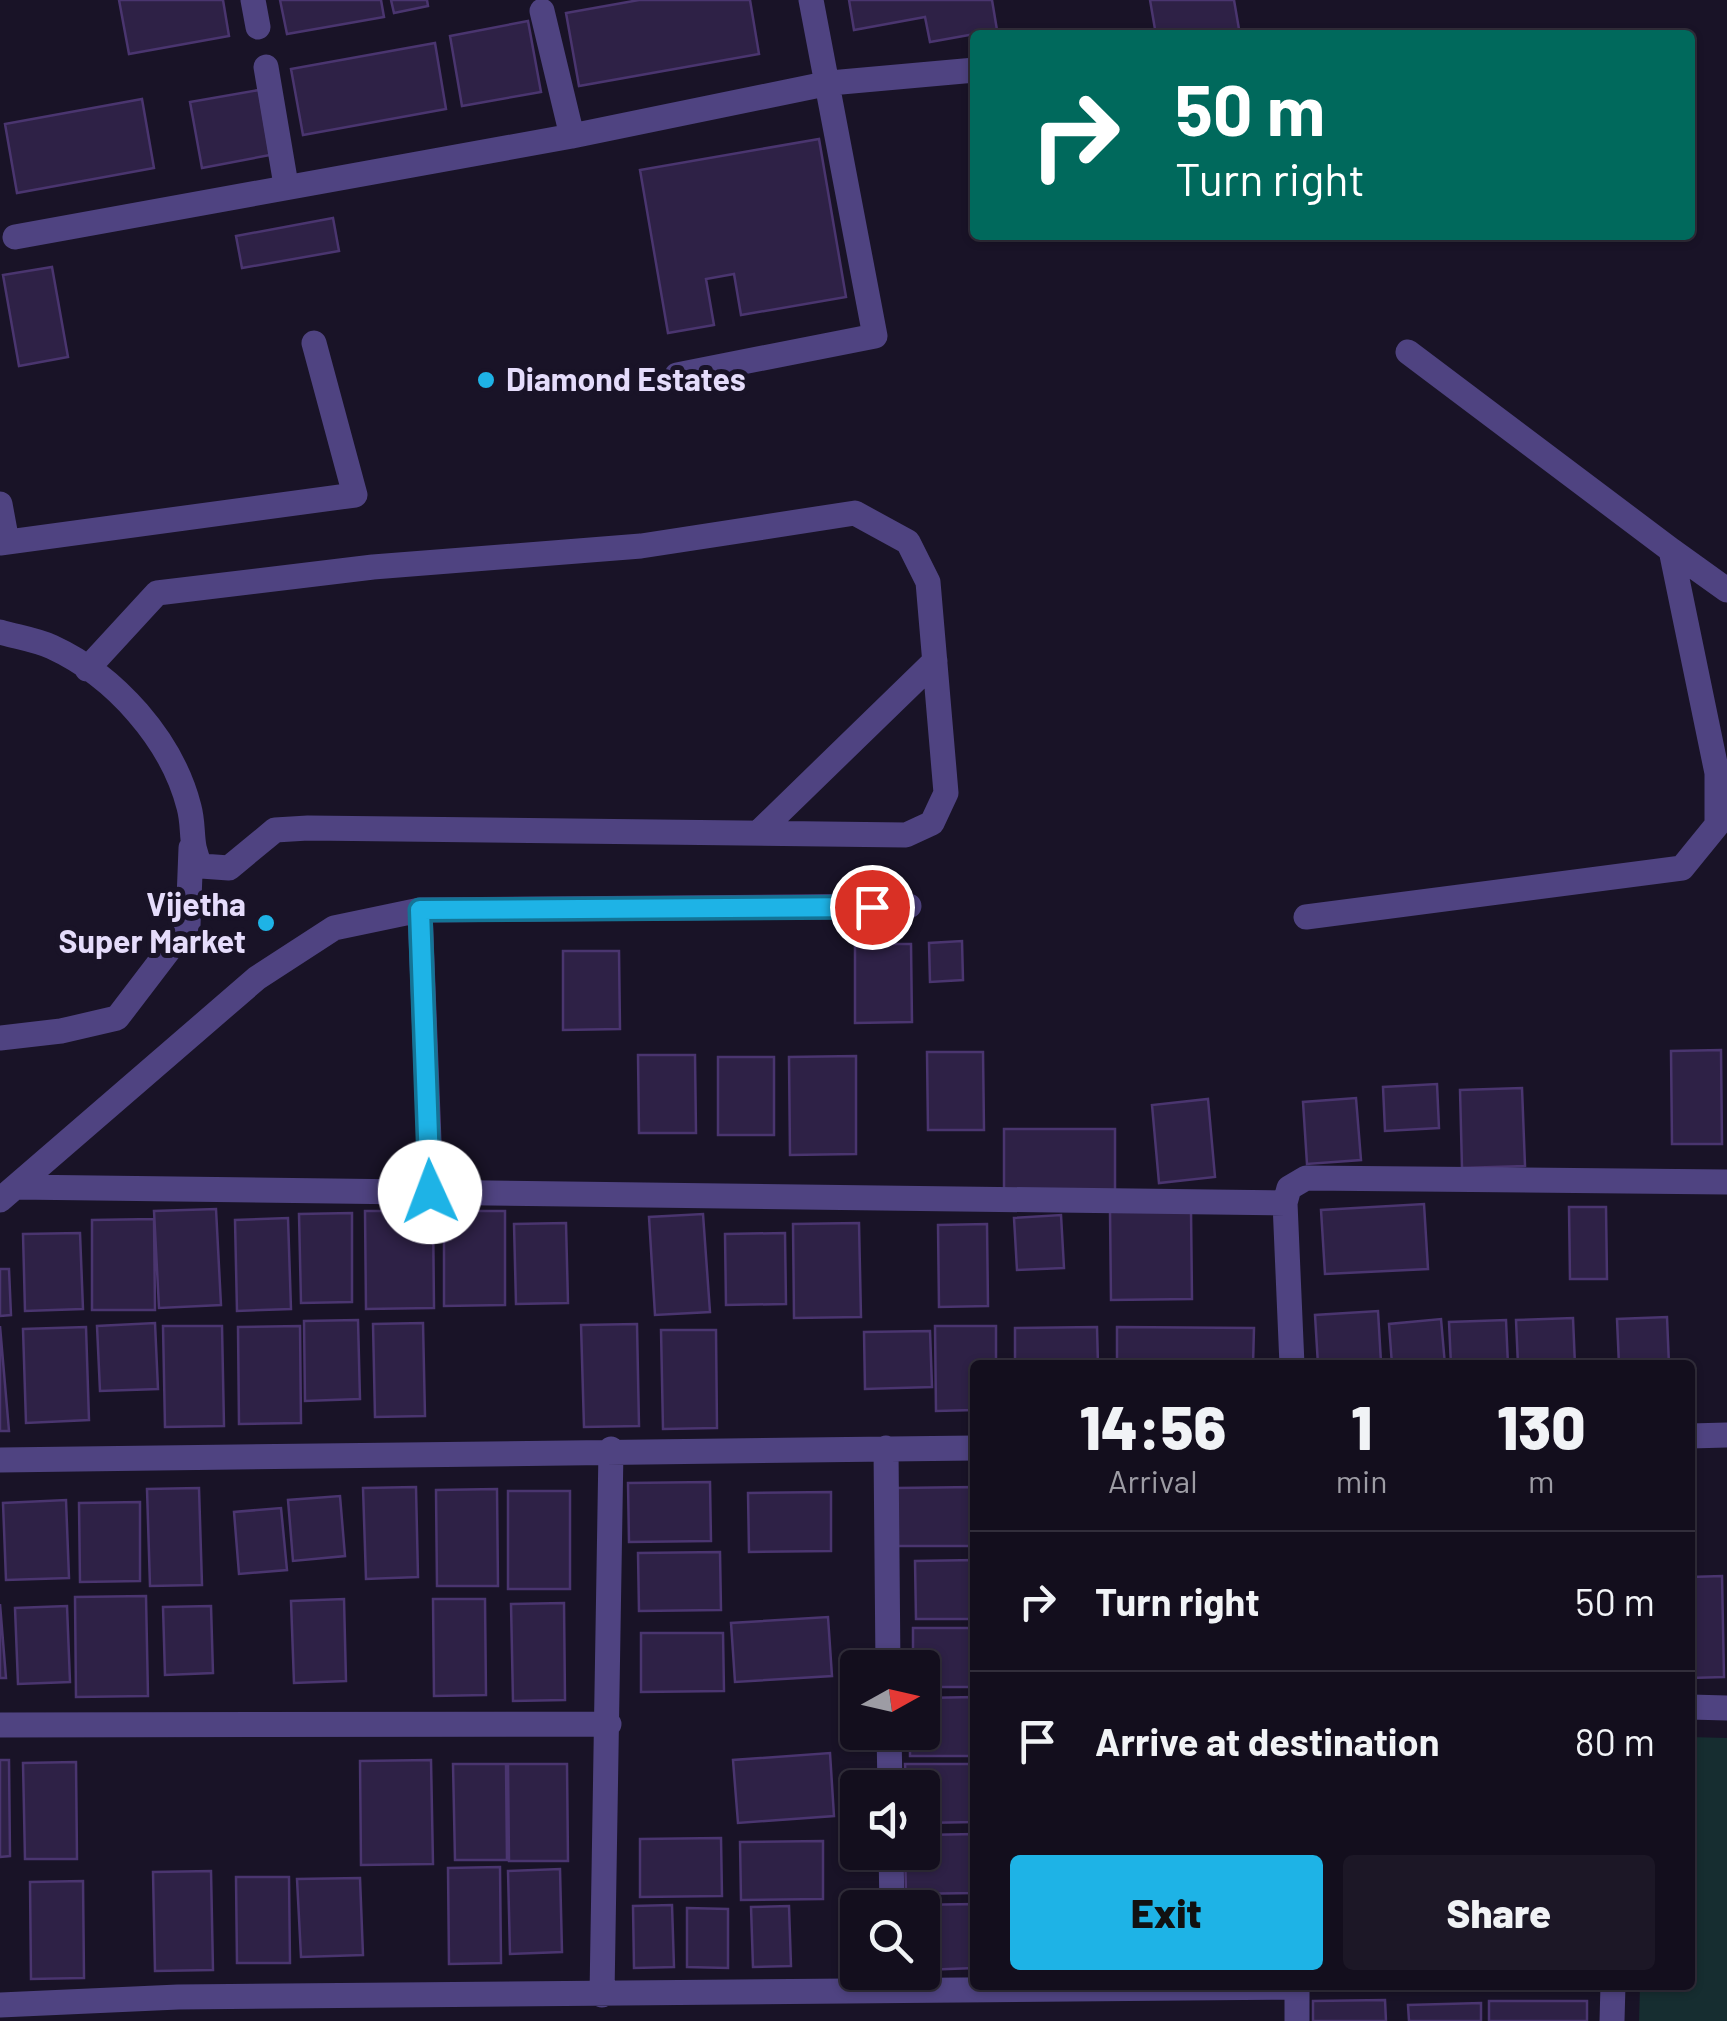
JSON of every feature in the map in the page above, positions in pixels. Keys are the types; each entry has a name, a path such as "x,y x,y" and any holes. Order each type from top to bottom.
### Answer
{"street":[{"path":"253,0 258,27"},
{"path":"677,375 875,336 812,0"},
{"path":"542,11 572,136"},
{"path":"266,66 286,186"},
{"path":"15,237 572,136 830,83 970,70"},
{"path":"0,504 4,542 355,494 314,343"},
{"path":"1408,352 1727,590"},
{"path":"87,669 157,594 373,568 641,546 855,513 908,542 928,582 946,793 932,824 906,835 308,828 275,830 229,868 202,866 191,848"},
{"path":"1306,917 1682,868 1718,826 1717,773 1671,550"},
{"path":"0,632 52,646 87,669 132,708 167,748 190,810 191,848 188,926 117,1018 61,1031 0,1038"},
{"path":"758,834 935,660"},
{"path":"8,1194 257,978 334,928 420,910 909,906"},
{"path":"420,910 430,1192"},
{"path":"1292,1360 1285,1202 1289,1188 1306,1178 1727,1182"},
{"path":"8,1194 430,1192 1285,1202"},
{"path":"1695,1436 1727,1435"},
{"path":"886,1448 888,1650"},
{"path":"0,1460 610,1449 970,1448"},
{"path":"602,1995 610,1449"},
{"path":"1695,1707 1727,1708"},
{"path":"0,1725 608,1724"},
{"path":"940,1983 970,1984"},
{"path":"0,2005 178,2009 840,1985"},
{"path":"1297,1990 1297,2021"},
{"path":"1612,2021 1614,1990"}],"green space":[{"path":"1695,1737 1727,1738 1727,2021 1639,2021 1640,1990 1695,1990"}],"building":[{"path":"119,0 223,0 229,36 129,54"},
{"path":"280,0 381,0 384,17 287,34"},
{"path":"391,0 427,0 428,6 394,13"},
{"path":"639,0 750,0 759,54 579,86 566,13"},
{"path":"849,0 992,0 997,30 970,30 970,35 930,42 925,17 854,30"},
{"path":"1150,0 1234,0 1239,30 1155,30"},
{"path":"528,21 541,92 462,106 450,36"},
{"path":"435,43 446,109 303,135 291,69"},
{"path":"259,90 270,155 202,168 190,102"},
{"path":"142,99 154,168 17,193 5,124"},
{"path":"819,139 846,297 741,315 734,274 706,279 714,325 668,333 640,170"},
{"path":"333,218 339,251 242,268 236,236"},
{"path":"52,267 68,357 19,366 3,275"},
{"path":"962,941 963,980 930,982 929,943"},
{"path":"855,944 911,944 912,1022 855,1023"},
{"path":"563,951 619,951 620,1029 563,1030"},
{"path":"1721,1050 1722,1144 1672,1144 1671,1051"},
{"path":"927,1052 983,1052 984,1130 928,1130"},
{"path":"638,1055 695,1055 696,1133 639,1133"},
{"path":"856,1056 856,1154 790,1155 789,1057"},
{"path":"718,1057 774,1057 774,1135 718,1135"},
{"path":"1437,1084 1439,1128 1385,1131 1383,1087"},
{"path":"1522,1088 1525,1166 1462,1168 1460,1090"},
{"path":"1356,1098 1361,1160 1307,1164 1303,1102"},
{"path":"1208,1099 1215,1177 1159,1183 1152,1105"},
{"path":"1004,1129 1115,1129 1115,1192 1004,1192"},
{"path":"1424,1204 1428,1269 1325,1274 1321,1210"},
{"path":"1569,1207 1606,1207 1607,1279 1570,1279"},
{"path":"216,1209 221,1305 159,1308 154,1211"},
{"path":"1191,1210 1192,1299 1111,1300 1110,1211"},
{"path":"365,1211 433,1211 434,1308 366,1309"},
{"path":"444,1211 505,1211 505,1305 444,1306"},
{"path":"352,1213 352,1302 301,1303 299,1214"},
{"path":"703,1214 710,1312 655,1315 649,1217"},
{"path":"1061,1215 1064,1268 1017,1270 1014,1218"},
{"path":"288,1218 291,1309 237,1311 235,1220"},
{"path":"154,1219 155,1310 92,1310 92,1220"},
{"path":"566,1223 568,1303 516,1304 514,1224"},
{"path":"859,1223 861,1317 794,1318 793,1224"},
{"path":"987,1224 988,1306 939,1307 938,1225"},
{"path":"80,1233 83,1309 25,1311 23,1234"},
{"path":"785,1233 786,1304 726,1305 725,1234"},
{"path":"0,1269 9,1269 11,1315 0,1316"},
{"path":"1378,1311 1381,1360 1318,1360 1315,1315"},
{"path":"1667,1317 1669,1360 1619,1360 1617,1319"},
{"path":"1573,1318 1575,1360 1518,1360 1516,1320"},
{"path":"1441,1319 1445,1360 1392,1360 1389,1324"},
{"path":"358,1320 360,1399 305,1401 304,1321"},
{"path":"1506,1320 1508,1360 1451,1360 1449,1322"},
{"path":"155,1323 158,1389 100,1391 97,1326"},
{"path":"423,1323 425,1416 375,1417 373,1324"},
{"path":"637,1324 639,1426 584,1427 581,1325"},
{"path":"0,1326 9,1431 0,1431"},
{"path":"163,1326 222,1326 224,1426 165,1427"},
{"path":"300,1326 301,1423 239,1424 238,1327"},
{"path":"935,1326 996,1326 996,1360 970,1360 970,1410 936,1411"},
{"path":"86,1327 89,1420 26,1423 23,1329"},
{"path":"1097,1327 1098,1360 1015,1360 1015,1328"},
{"path":"1117,1327 1254,1328 1253,1360 1117,1360"},
{"path":"661,1330 716,1330 717,1428 663,1429"},
{"path":"930,1331 932,1387 865,1389 864,1332"},
{"path":"710,1482 711,1541 629,1542 628,1483"},
{"path":"416,1487 418,1577 366,1579 363,1488"},
{"path":"970,1487 970,1546 897,1546 897,1488"},
{"path":"199,1488 202,1585 150,1586 147,1489"},
{"path":"497,1489 498,1586 437,1586 436,1490"},
{"path":"508,1491 570,1491 570,1589 508,1589"},
{"path":"831,1492 831,1551 749,1552 748,1493"},
{"path":"340,1496 345,1556 293,1561 288,1500"},
{"path":"66,1500 69,1578 6,1580 3,1503"},
{"path":"140,1502 140,1581 80,1582 79,1503"},
{"path":"281,1508 287,1570 239,1574 234,1512"},
{"path":"720,1552 721,1610 639,1611 638,1553"},
{"path":"970,1560 970,1619 916,1619 915,1561"},
{"path":"1722,1576 1724,1677 1695,1678 1695,1577"},
{"path":"146,1596 148,1696 76,1697 75,1597"},
{"path":"344,1599 346,1681 294,1683 291,1601"},
{"path":"433,1599 485,1599 486,1695 434,1696"},
{"path":"564,1603 565,1700 513,1701 511,1604"},
{"path":"0,1604 6,1678 0,1678"},
{"path":"67,1606 70,1682 18,1684 15,1608"},
{"path":"211,1606 213,1673 165,1675 163,1607"},
{"path":"828,1617 832,1676 735,1682 731,1623"},
{"path":"913,1628 970,1628 970,1687 940,1687 940,1650 913,1650"},
{"path":"641,1633 723,1633 724,1691 641,1692"},
{"path":"970,1697 970,1756 910,1756 910,1750 940,1750 940,1698"},
{"path":"830,1753 834,1816 738,1823 733,1760"},
{"path":"0,1760 9,1760 10,1856 0,1857"},
{"path":"431,1760 433,1864 361,1865 360,1761"},
{"path":"76,1762 77,1859 25,1859 23,1763"},
{"path":"453,1764 506,1764 507,1860 455,1860"},
{"path":"508,1764 567,1764 568,1861 509,1861"},
{"path":"905,1764 970,1764 970,1822 940,1823 940,1770 905,1770"},
{"path":"970,1834 970,1893 906,1890 905,1870 940,1870 940,1835"},
{"path":"721,1838 722,1896 640,1897 640,1839"},
{"path":"823,1841 823,1899 741,1900 740,1842"},
{"path":"500,1867 501,1963 449,1964 448,1868"},
{"path":"560,1869 562,1952 510,1954 508,1871"},
{"path":"211,1871 213,1970 155,1971 153,1872"},
{"path":"236,1877 289,1877 290,1963 237,1963"},
{"path":"360,1878 363,1955 301,1957 297,1879"},
{"path":"83,1881 84,1978 31,1979 30,1882"},
{"path":"970,1904 970,1968 940,1969 940,1905"},
{"path":"672,1905 674,1967 634,1968 633,1906"},
{"path":"789,1906 791,1966 753,1967 751,1907"},
{"path":"687,1908 728,1909 728,1968 687,1967"},
{"path":"1385,2000 1386,2021 1313,2021 1313,2001"},
{"path":"1489,2001 1587,2001 1587,2021 1489,2021"},
{"path":"1481,2003 1481,2021 1409,2021 1408,2005"}],"place":[{"name":"Diamond Estates","path":"486,380"},
{"name":"Vijetha Super Market","path":"266,923"}],"route":[{"path":"430,1192 420,910 872,907"}]}
